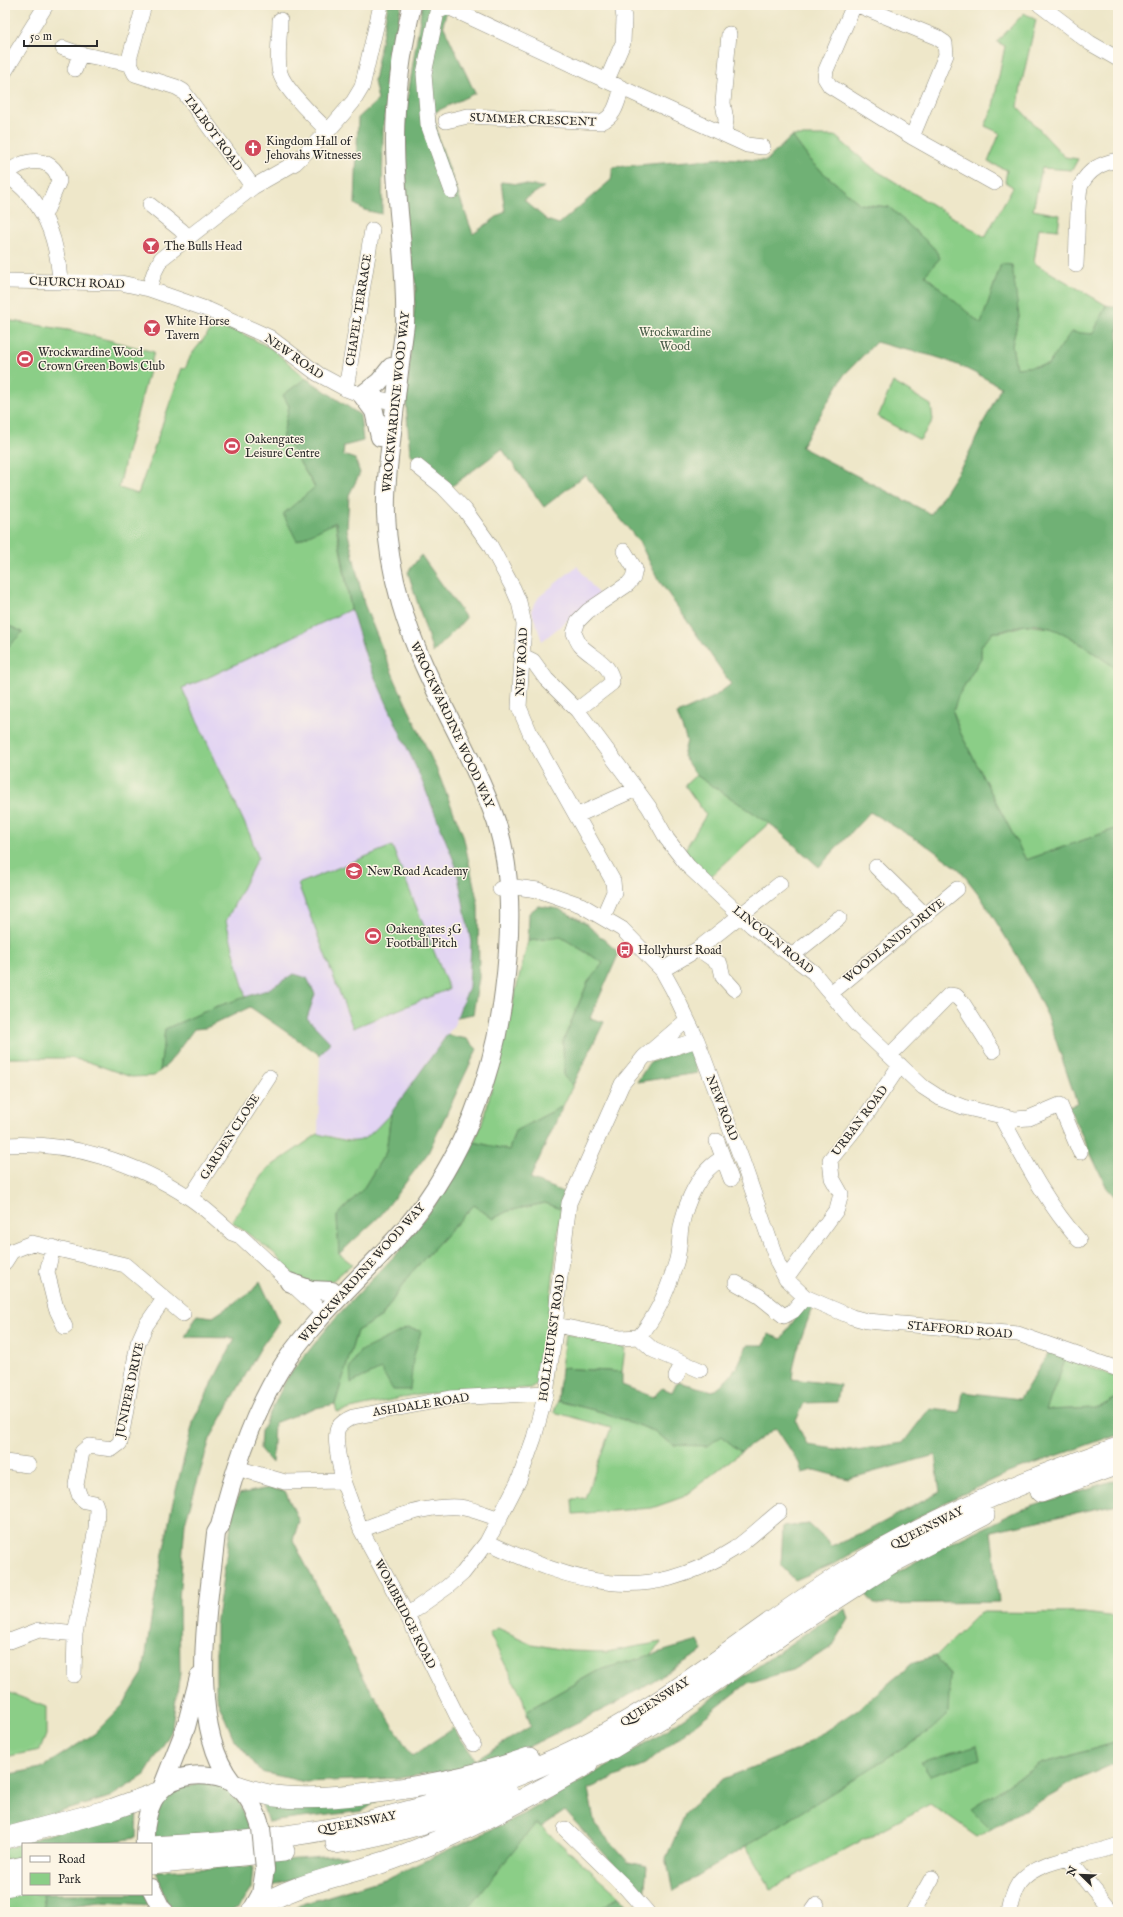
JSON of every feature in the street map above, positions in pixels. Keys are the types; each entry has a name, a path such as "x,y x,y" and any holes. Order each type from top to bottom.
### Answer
{"highway":[{"name":"QUEENSWAY","path":"152,1847 276,1838 359,1824 440,1804 515,1777 563,1756 623,1723 681,1687 842,1574 938,1520 1065,1466 1118,1448"},
{"name":"QUEENSWAY","path":"152,1864 273,1853 377,1836 462,1813 534,1784 612,1748 661,1718 789,1629 893,1562 970,1521 1060,1484 1118,1464"},
{"path":"235,1784 276,1796 304,1798 346,1796 403,1789 468,1776 518,1762 623,1723"},
{"path":"252,1912 280,1894 393,1859 460,1832 510,1807 592,1762 612,1748"},
{"path":"5,1838 113,1809 160,1791"},
{"path":"5,1871 22,1867"},
{"path":"5,1886 22,1882"}],"main road":[{"name":"WROCKWARDINE WOOD WAY","path":"216,1533 213,1525 217,1505 239,1434 274,1366 317,1313 406,1227 439,1183 463,1139 485,1081 498,1033 505,990 508,936 497,824 466,751 415,646 396,581 388,533 386,500 391,401 391,367 397,306 388,142 396,61 406,5"},
{"name":"WROCKWARDINE WOOD WAY","path":"252,1912 262,1894 265,1869 261,1828 250,1803 222,1769 209,1730 205,1696 204,1656 216,1533 220,1526 237,1468 261,1406 273,1383 332,1291 421,1195 446,1158 462,1122 479,1073 492,1016 497,985 504,889 479,796 463,758 405,638 396,608 384,550 382,527 378,460 380,437 391,401 404,324 406,296 395,141 403,58 412,5"},
{"path":"380,437 374,410 354,392 379,382 391,367"},
{"path":"289,1282 311,1290 332,1291"},
{"name":"WROCKWARDINE WOOD WAY","path":"145,1843 148,1814 160,1791 186,1727 204,1656"},
{"path":"160,1791 177,1780 197,1774 214,1776 235,1784"},
{"path":"152,1890 161,1908 166,1912"}],"street":[{"path":"5,71 46,5"},
{"path":"63,48 80,54 130,64 130,56 144,5"},
{"path":"149,289 161,258 253,187 295,163 328,131 353,102 362,87 381,5"},
{"path":"607,80 623,43 624,18 622,5"},
{"path":"854,5 826,70 825,78 830,86 912,137 994,183"},
{"path":"858,5 936,37 945,43 946,55 912,137"},
{"path":"1040,5 1090,43 1118,59"},
{"path":"452,191 428,124 424,74 437,12 448,7 747,145 763,147"},
{"path":"280,20 280,73 285,83 306,110 328,131"},
{"path":"724,134 726,120 723,103 729,34"},
{"path":"75,69 80,54"},
{"name":"TALBOT ROAD","path":"130,64 135,74 176,87 182,91 253,187"},
{"name":"SUMMER CRESCENT","path":"446,121 468,116 601,122 610,119 615,111 622,88"},
{"path":"1076,265 1080,186 1089,173 1103,163 1118,160"},
{"path":"44,216 59,181 55,169 50,164 43,162 20,164 12,168 6,175 22,187 36,203 44,216 58,255 60,281"},
{"path":"150,205 181,230 187,237"},
{"name":"CHAPEL TERRACE","path":"354,392 372,230"},
{"name":"CHURCH ROAD","path":"5,282 60,281 122,283 149,289"},
{"name":"NEW ROAD","path":"149,289 209,310 269,337 318,374 354,392 391,401"},
{"name":"NEW ROAD","path":"417,466 438,483 466,510 504,568 519,602 523,618 519,707 530,732 578,815 613,882 614,892 603,918"},
{"path":"577,710 612,683 612,674 609,670 580,645 574,633 578,621 588,611 628,584 633,578 635,569 624,551"},
{"name":"LINCOLN ROAD","path":"521,655 533,661 546,678 577,710 636,789 675,851 688,866 764,936 793,955 813,972 855,1023 923,1087 940,1098 963,1107 1015,1119 1029,1118 1060,1105 1080,1152"},
{"path":"578,815 636,789"},
{"path":"876,867 926,916"},
{"path":"662,970 698,949 740,914 780,884"},
{"name":"NEW ROAD","path":"504,889 515,887 548,892 580,905 622,929 662,970 697,1040 743,1163 778,1264 786,1279 805,1297 824,1305"},
{"name":"WOODLANDS DRIVE","path":"831,993 957,890"},
{"path":"793,955 839,918"},
{"path":"698,949 720,964 723,977 734,989"},
{"path":"895,1060 949,995 956,996 962,1002 993,1051"},
{"name":"HOLLYHURST ROAD","path":"407,1614 452,1582 462,1573 487,1542 519,1480 529,1452 546,1393 556,1325 558,1293 570,1203 622,1084 644,1057 687,1020"},
{"path":"644,1057 697,1040"},
{"name":"URBAN ROAD","path":"786,1279 837,1209 841,1200 841,1194 832,1178 830,1160 867,1114 895,1060"},
{"name":"GARDEN CLOSE","path":"190,1198 269,1077"},
{"path":"1000,1115 1041,1191 1072,1237"},
{"path":"717,1141 731,1179"},
{"path":"5,1145 63,1148 110,1158 140,1170 190,1198 232,1234 235,1241 317,1313"},
{"path":"639,1337 651,1323 675,1266 679,1252 683,1218 688,1204 701,1177 713,1163 723,1158"},
{"path":"232,1234 240,1236 289,1282 317,1313"},
{"path":"5,1262 12,1251 32,1243 125,1265 183,1314"},
{"path":"53,1247 47,1272 56,1308 65,1327"},
{"path":"736,1283 759,1296 784,1316 793,1311 805,1297"},
{"name":"JUNIPER DRIVE","path":"74,1675 76,1634 96,1529 97,1509 96,1503 85,1501 80,1497 76,1485 82,1452 89,1446 112,1449 120,1443 138,1343 146,1325 164,1299"},
{"name":"STAFFORD ROAD","path":"824,1305 836,1312 867,1321 1018,1334 1118,1369"},
{"path":"556,1325 589,1330 621,1338 639,1337 653,1350 672,1357 682,1364 700,1370"},
{"path":"676,1377 682,1364"},
{"name":"ASHDALE ROAD","path":"336,1442 338,1428 346,1420 353,1416 451,1398 546,1393"},
{"name":"WOMBRIDGE ROAD","path":"336,1442 343,1481 361,1530 407,1614 465,1732 473,1744"},
{"path":"5,1462 28,1465"},
{"path":"237,1468 285,1482 343,1481"},
{"path":"361,1530 386,1520 445,1507 471,1510 500,1519"},
{"path":"487,1542 540,1565 580,1579 616,1585 657,1581 698,1569 734,1548 779,1512"},
{"path":"5,1640 10,1641 39,1630 76,1634"},
{"path":"565,1829 626,1888 648,1912"},
{"path":"1009,1912 1014,1892 1020,1882 1028,1875 1052,1863 1118,1845"},
{"path":"1069,1859 1112,1912"},
{"path":"914,1912 932,1878"}],"shaded area":[{"path":"577,566 599,595 542,641 531,610 539,597"},
{"name":"New Road Academy","path":"351,609 367,660 420,776 456,866 471,942 469,987 454,1025 391,1113 368,1138 359,1142 318,1134 320,1055 250,1007 246,998 226,921 258,857 250,835 182,688"}],"green space":[{"path":"388,5 401,5 383,130 382,214 364,210 355,204 358,118 378,100 374,81"},
{"name":"Wrockwardine Wood","path":"422,5 448,5 443,25 475,93 433,113 439,141 473,234 505,211 501,182 544,187 524,200 547,220 559,224 611,180 613,167 725,158 766,161 792,136 812,163 860,204 889,207 934,248 940,258 925,275 981,324 1001,264 1012,265 1019,316 1012,345 1016,368 1048,365 1071,332 1093,334 1106,305 1118,308 1118,669 1074,640 1050,628 1038,625 1025,625 992,632 981,646 981,658 958,696 953,712 960,732 1026,860 1118,828 1118,1200 1107,1188 1068,1106 1077,1103 1048,1017 1018,957 980,896 960,870 929,847 870,812 819,867 773,826 696,775 683,756 687,741 677,714 714,697 731,684 658,579 640,543 585,475 544,507 502,449 452,486 410,454 406,402 416,288 406,226 405,116","holes":["876,342 926,354 951,362 1001,387 966,459 931,514 801,447 844,375"]},
{"path":"1024,13 1036,20 1021,86 1018,107 1065,157 1078,159 1072,170 1042,168 1033,210 1060,215 1058,230 1039,228 1034,263 1106,305 1093,334 1071,333 1048,365 1016,368 1012,345 1019,316 1001,264 981,324 924,275 940,258 934,248 889,207 860,204 812,163 792,136 835,136 874,169 985,237 1013,187 1005,182 1007,170 988,162 1000,133 985,126 992,111 1005,46 997,42"},
{"path":"5,320 74,331 154,352 119,488 138,494 182,368 185,369 191,355 218,321 272,349 306,378 283,395 289,406 282,440 288,443 335,521 351,609 205,679 182,688 250,835 258,857 226,921 246,998 215,1007 165,1029 160,1071 154,1076 131,1077 89,1062 70,1058 5,1058"},
{"path":"306,378 360,415 363,441 344,446 343,455 355,459 360,473 349,495 347,529 364,604 396,682 436,768 463,835 478,904 479,978 473,1014 457,1017 469,987 471,942 456,866 420,776 367,660 351,609 336,522 297,541 283,514 315,487 288,443 282,440 289,406 283,395"},
{"path":"893,382 931,405 933,420 920,440 878,417"},
{"path":"421,555 466,618 433,653 408,572"},
{"path":"5,624 23,632 5,650"},
{"path":"1025,625 1058,629 1118,669 1118,828 1026,860 960,732 953,712 958,696 981,658 981,646 992,632 1002,632"},
{"path":"696,775 769,823 710,877 684,851 706,815 685,785"},
{"name":"Oakengates 3G Football Pitch","path":"392,846 449,989 353,1028 298,884"},
{"path":"538,906 559,909 584,922 619,953 590,1018 604,1022 573,1085 564,1077 563,1041 588,982 603,963 561,937 528,941 529,913"},
{"path":"561,937 604,963 588,982 563,1041 564,1076 573,1085 563,1106 515,1131 509,1150 474,1142 485,1115 528,941"},
{"path":"294,974 307,978 315,994 307,1018 330,1042 320,1055 250,1007 206,1028 194,1029 168,1064 160,1071 165,1029 215,1007 267,990"},
{"path":"447,1035 467,1039 477,1049 428,1153 381,1215 339,1254 337,1216 363,1189 386,1152 391,1113"},
{"path":"690,1048 698,1073 637,1082 649,1063"},
{"path":"563,1106 530,1179 563,1192 561,1209 545,1203 508,1211 493,1219 474,1205 410,1274 382,1316 357,1331 335,1404 311,1409 274,1423 272,1463 260,1449 261,1431 287,1378 336,1317 401,1249 444,1192 474,1142 509,1150 515,1131"},
{"path":"391,1113 386,1152 363,1189 337,1216 339,1254 352,1264 332,1281 313,1285 292,1274 274,1253 232,1222 267,1169 318,1134 344,1140 359,1140 372,1132"},
{"path":"545,1203 561,1209 541,1381 532,1388 418,1394 337,1412 335,1404 357,1331 382,1316 410,1274 474,1205 493,1219 508,1211"},
{"path":"260,1281 279,1322 261,1347 210,1439 185,1523 179,1600 180,1673 171,1732 145,1775 110,1797 5,1828 5,1775 41,1768 94,1734 123,1705 143,1673 152,1613 172,1506 194,1419 235,1338 185,1337 197,1315 213,1317 252,1291"},
{"path":"806,1303 813,1307 797,1351 792,1379 840,1385 837,1402 804,1403 796,1421 807,1445 850,1451 903,1443 929,1409 960,1412 963,1392 1020,1399 1049,1352 1066,1358 1046,1410 1098,1408 1118,1397 1118,1434 1008,1473 942,1504 836,1563 795,1580 781,1566 783,1527 809,1524 832,1546 861,1534 940,1492 935,1455 848,1479 814,1470 802,1473 799,1463 776,1428 741,1452 721,1436 708,1446 673,1445 654,1431 602,1412 558,1401 561,1368 622,1372 622,1385 653,1397 662,1388 672,1392 677,1382 713,1391 726,1381 734,1371 747,1345 764,1345 768,1334 781,1339"},
{"path":"407,1328 421,1331 413,1359 410,1390 393,1390 381,1369 351,1383 350,1368 359,1352"},
{"path":"565,1334 625,1348 622,1372 561,1368"},
{"path":"1066,1358 1118,1378 1118,1397 1098,1408 1045,1410"},
{"path":"558,1401 602,1412 654,1431 673,1445 721,1436 741,1452 683,1497 652,1508 573,1514 572,1499 585,1498 611,1428 554,1412"},
{"path":"1118,1479 1118,1504 991,1531 999,1602 874,1604 864,1592 927,1555 1020,1510"},
{"path":"269,1488 285,1491 299,1521 293,1540 366,1682 412,1756 453,1728 476,1760 531,1726 526,1711 599,1670 698,1641 703,1651 616,1703 514,1754 478,1766 400,1778 305,1782 261,1772 233,1737 216,1697 216,1625 233,1511 239,1494"},
{"path":"846,1609 849,1619 832,1647 792,1670 748,1683 645,1764 588,1789 595,1825 628,1862 647,1866 644,1897 565,1811 541,1827 536,1823 465,1912 289,1912 300,1905 388,1878 524,1814 658,1736 813,1628"},
{"path":"980,1612 1084,1613 1118,1617 1118,1742 1041,1764 972,1809 991,1829 977,1837 930,1804 771,1889 746,1846 932,1729 947,1714 950,1675 936,1656"},
{"path":"498,1628 532,1644 570,1651 607,1652 662,1642 649,1656 599,1670 526,1711 523,1699 489,1633"},
{"path":"936,1656 950,1675 948,1714 932,1729 845,1785 673,1891 666,1858 686,1812 723,1779 797,1750 858,1709 914,1662"},
{"path":"5,1691 46,1707 46,1735 40,1750 5,1757"},
{"path":"1118,1742 1118,1762 1075,1781 991,1829 971,1809 1041,1764"},
{"path":"977,1745 980,1759 930,1776 921,1762"},
{"path":"203,1782 224,1787 238,1800 250,1830 153,1839 154,1815 166,1798 185,1786"},
{"path":"377,1801 363,1811 268,1822 261,1802"},
{"path":"137,1806 136,1838 102,1843 32,1843 32,1840"},
{"path":"536,1822 619,1896 598,1912 289,1912 300,1905 388,1878"},
{"path":"32,1840 32,1843 23,1843"},
{"path":"22,1843 22,1857 5,1861 5,1849"},
{"path":"346,1855 354,1861 269,1887 273,1861"},
{"path":"253,1866 251,1889 239,1907 229,1912 177,1912 166,1901 156,1871"},
{"path":"22,1890 22,1895 43,1895 45,1909 30,1912 5,1912 5,1895"},
{"path":"43,1895 145,1895 150,1905 100,1902 45,1909"},
{"path":"619,1896 632,1910 629,1912 598,1912"}],"place":[{"name":"Kingdom Hall of Jehovahs Witnesses","path":"253,148"},
{"name":"The Bulls Head","path":"151,246"},
{"name":"White Horse Tavern","path":"152,328"},
{"name":"Wrockwardine Wood Crown Green Bowls Club","path":"25,359"},
{"name":"Oakengates Leisure Centre","path":"232,446"},
{"name":"New Road Academy","path":"354,871"},
{"name":"Oakengates 3G Football Pitch","path":"373,936"},
{"name":"Hollyhurst Road","path":"625,950"}]}
